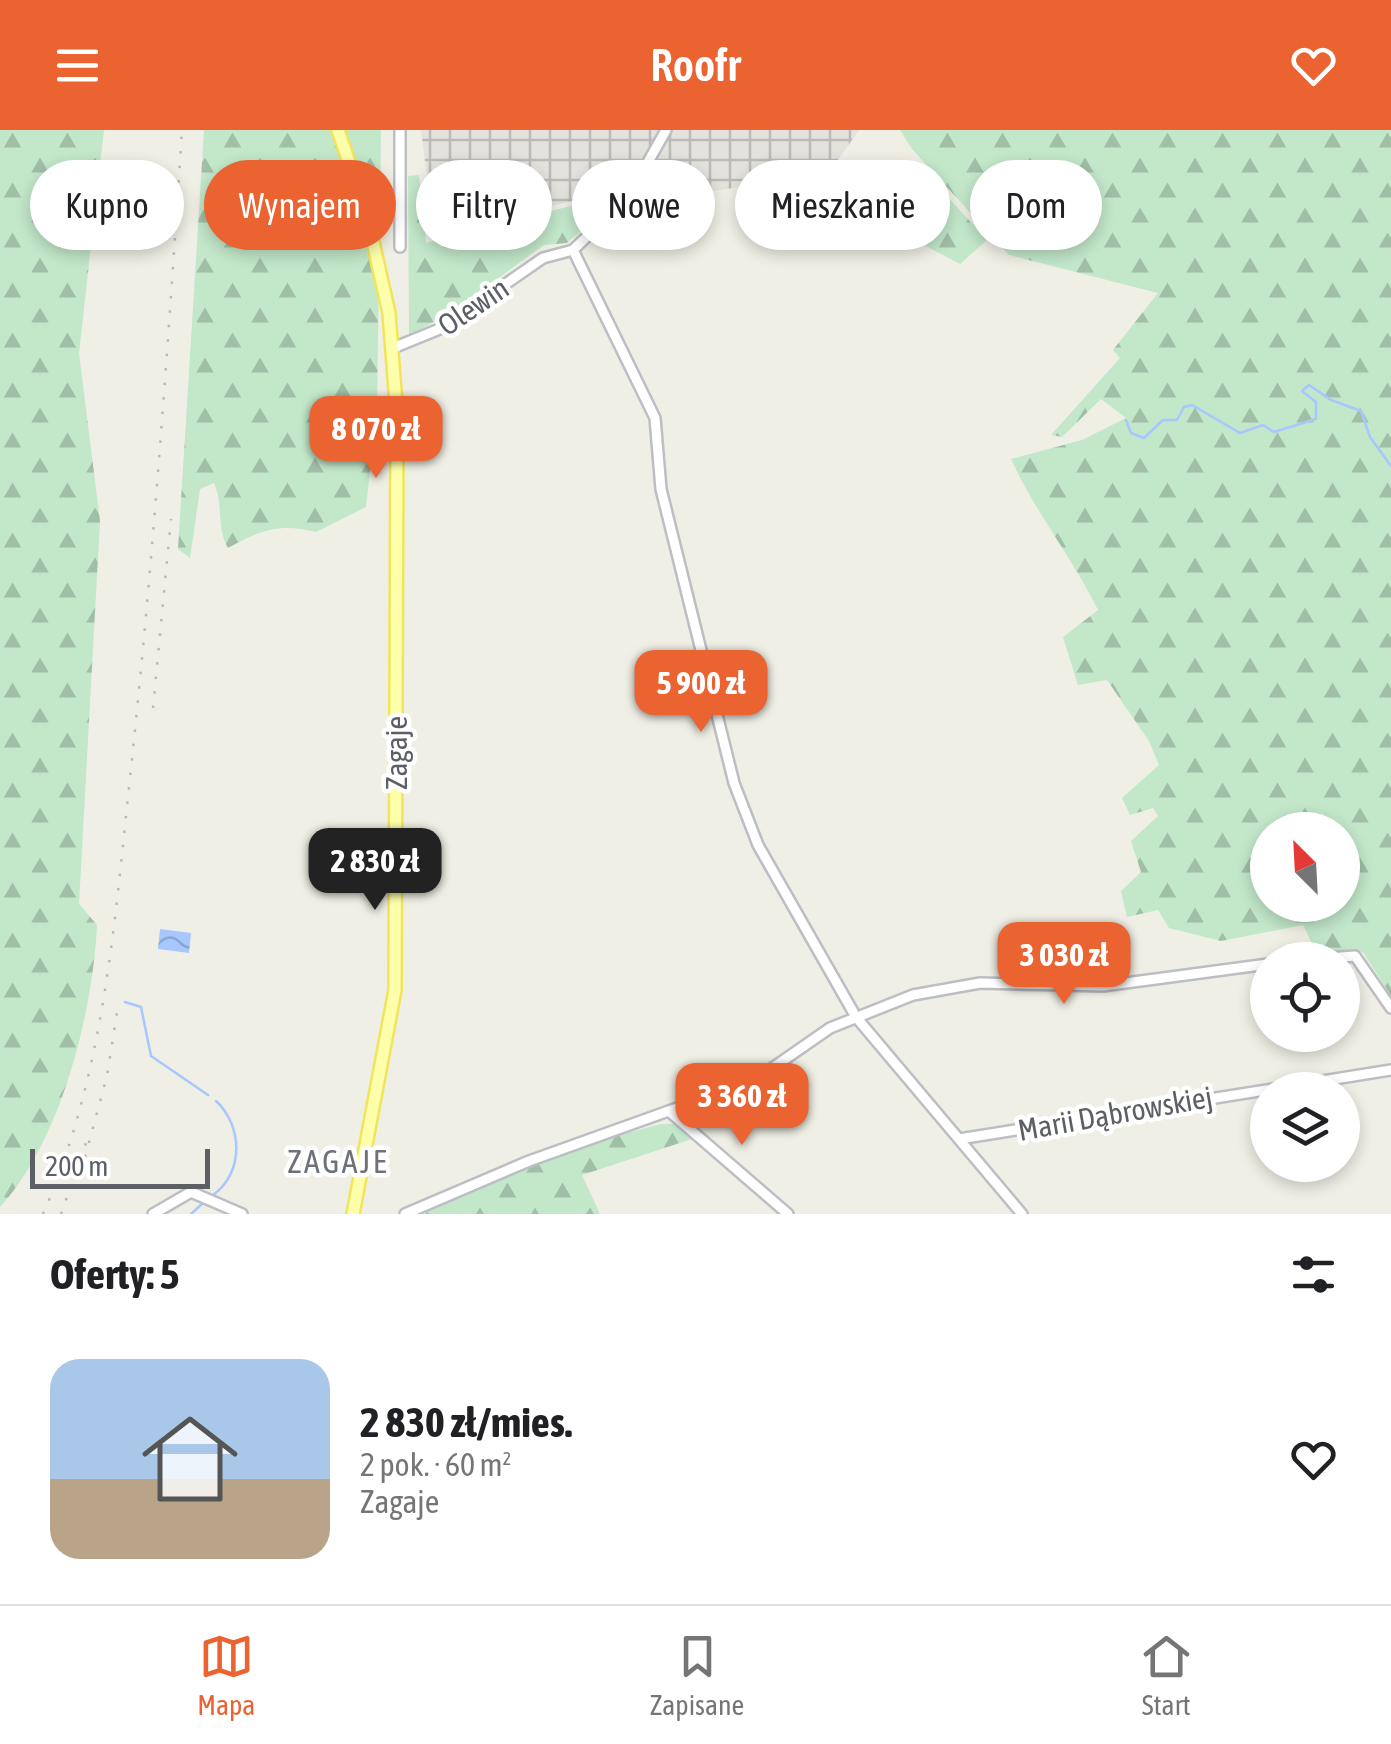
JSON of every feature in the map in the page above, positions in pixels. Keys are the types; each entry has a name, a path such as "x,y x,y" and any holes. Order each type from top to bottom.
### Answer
{"main road":[{"name":"Zagaje","path":"338,130 348,160"},
{"name":"Zagaje","path":"354,1214 395,990 398,417 393,348 374,250"}],"street":[{"path":"400,130 400,247"},
{"name":"Olewin","path":"649,160 666,130"},
{"path":"396,202 400,200"},
{"path":"573,250 655,418 661,488 740,801 758,845 856,1017 1022,1214"},
{"name":"Olewin","path":"393,348 442,328 543,258 573,250"},
{"path":"1360,962 1391,1008"},
{"path":"405,1214 529,1161 755,1080 818,1035 856,1017 960,984 1091,987 1250,966"},
{"name":"Marii Dąbrowskiej","path":"959,1139 1391,1070"},
{"path":"670,1112 788,1214"},
{"path":"152,1214 192,1192 242,1214"}],"shaded area":[{"path":"421,130 859,130 838,160 735,160 735,188 715,191 715,160 572,160 572,201 552,206 552,160 425,160"}],"green space":[{"path":"0,130 104,130 101,160 30,160 30,250 91,250 79,353 100,521 79,904 97,925 89,996 70,1074 40,1147 22,1180 0,1207"},
{"path":"204,130 381,130 381,160 204,160 204,250 379,250 377,411 366,507 316,532 270,530 228,548 214,483 200,489 190,558 178,549"},
{"path":"900,130 1391,130 1391,996 1360,952 1360,942 1311,942 1303,925 1221,941 1169,928 1158,910 1127,917 1121,891 1141,872 1131,841 1158,816 1153,808 1130,815 1122,798 1159,765 1149,741 1107,680 1078,685 1063,637 1098,610 1011,459 1082,440 1126,418 1101,399 1062,437 1051,435 1120,358 1113,350 1158,293 1009,255 1004,250 1102,250 1102,160 970,160 970,212 950,191 950,160 922,160"},
{"path":"416,175 416,250 537,250 453,311 409,336 408,176"},
{"path":"950,199 970,221 970,250 976,250 960,264 933,250 950,250"},
{"path":"572,206 572,239 552,244 552,211"},
{"path":"661,1124 680,1124 695,1138 582,1175 600,1214 425,1214 438,1204 593,1142"}],"water":[{"path":"160,929 191,933 189,953 158,949"}],"waterway":[{"path":"1126,420 1131,433 1144,438 1163,420 1177,420 1184,407 1192,405 1240,433 1263,425 1274,432 1316,419 1316,402 1302,391 1309,385 1331,400 1361,411 1370,437 1391,466"},
{"path":"125,1002 141,1007 151,1056 208,1095"},
{"path":"213,1195 230,1175 236,1149 231,1123 216,1101"},
{"path":"191,1214 203,1203"}],"railway":[{"path":"43,1214 80,1108 112,945 153,536 182,130"},
{"path":"153,708 171,519"},
{"path":"85,1157 107,1076 118,1006"},
{"path":"61,1214 86,1143"}],"district":[{"name":"ZAGAJE","path":"338,1161"}]}
